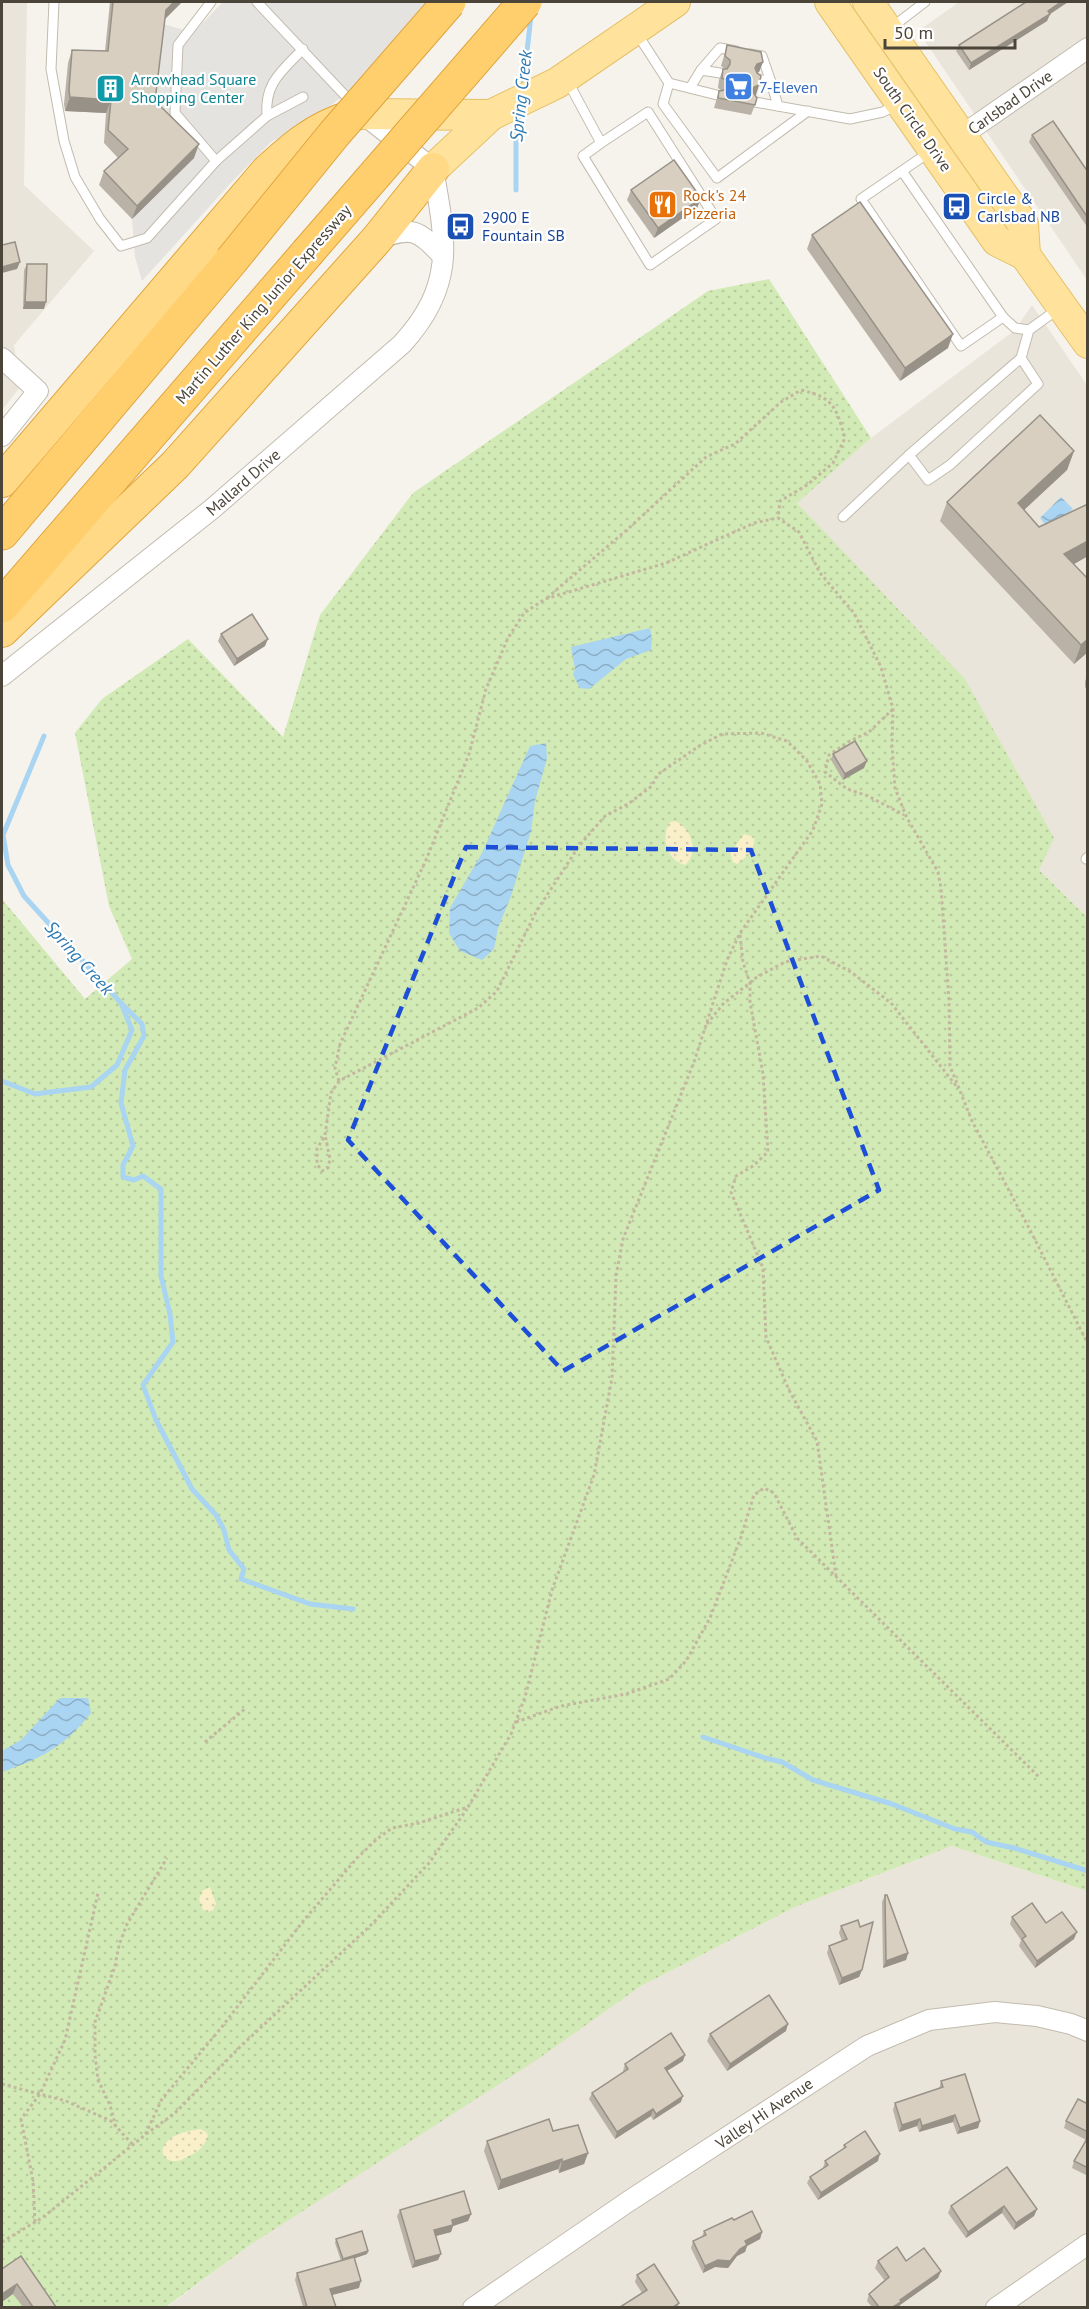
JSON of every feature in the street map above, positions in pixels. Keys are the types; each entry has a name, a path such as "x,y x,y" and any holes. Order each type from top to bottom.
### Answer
{"highway":[{"path":"2,533 231,261 335,133 449,2"},
{"name":"Martin Luther King Junior Expressway","path":"2,606 525,2"},
{"path":"2,482 267,171 296,144 332,123 363,114"},
{"path":"2,631 175,465 376,239 433,169"}],"main road":[{"path":"408,150 480,115 561,80 675,2"},
{"name":"South Circle Drive","path":"830,2 997,241 1025,255 1088,343"},
{"name":"South Circle Drive","path":"868,2 1023,224 1025,255"},
{"path":"363,114 480,115"},
{"path":"433,169 480,115"}],"street":[{"name":"Carlsbad Drive","path":"961,136 1088,48"},
{"path":"363,114 433,169"},
{"name":"Mallard Drive","path":"2,676 212,509 402,344 428,313 440,276 443,256 442,220 433,169"},
{"path":"376,239 399,232 414,231 424,237 443,256"},
{"path":"2,358 38,391 2,436"},
{"name":"Valley Hi Avenue","path":"472,2307 629,2201 867,2046 929,2020 995,2012 1037,2016 1071,2024 1088,2031"},
{"path":"996,2307 1088,2244"}],"lane":[{"path":"54,2 51,69 64,141 75,177 100,219 121,246 147,238 216,161 267,116 303,97"},
{"path":"211,2 178,45 175,113 216,161"},
{"path":"257,2 363,114"},
{"path":"888,30 925,2"},
{"path":"635,30 669,83 717,95"},
{"path":"690,88 701,70 720,48 762,56 778,106"},
{"path":"267,116 266,102 272,81 303,49"},
{"path":"701,70 720,73"},
{"path":"758,79 771,82"},
{"path":"561,80 601,143"},
{"path":"669,83 663,104 717,177 808,111"},
{"path":"755,102 850,119 883,112 901,103"},
{"path":"648,112 716,219 650,264 583,156 601,143 648,112"},
{"path":"934,149 861,200 961,346 1003,317"},
{"path":"902,171 1003,317 1016,328 1029,330"},
{"path":"843,517 909,454 1021,358 1029,330 1062,306"},
{"path":"909,454 928,480 950,465 1038,384 1021,358"}],"path":[{"path":"339,1081 335,1068 340,1044 426,860 470,754 486,689 508,638 524,613 545,599 629,528 706,457 735,444 781,402 801,390 820,394 836,411 844,438 833,463 807,485 780,501 778,518"},
{"path":"545,599 666,563 754,523 778,518 799,532 820,573 854,613 881,667 893,709 892,745 895,788 906,816 938,872 941,888 949,1000 950,1066 972,1121 1088,1344"},
{"path":"816,776 825,771 829,755 869,732 893,709"},
{"path":"2,2242 35,2222 174,2114 241,2046 372,1924 429,1863 468,1808 511,1734 525,1696 552,1590 594,1475 612,1378 616,1276 623,1239 694,1062 727,960 740,933 813,830 822,804 820,784 807,760 787,741 761,734 722,734 699,746 657,775 652,786 628,804 605,816 579,846 536,912 496,991 478,1008 339,1081 331,1093 325,1135 330,1159 328,1168 322,1171 317,1164 317,1149 325,1135"},
{"path":"825,771 847,789 868,796 906,816"},
{"path":"740,933 743,962 750,983 750,1002 763,1074 768,1152 753,1166 736,1176 731,1192 763,1268 766,1337 789,1390 817,1441 836,1577"},
{"path":"705,1026 723,1004 750,983 785,962 821,956 851,972 891,1003 960,1091"},
{"path":"516,1722 561,1706 626,1694 669,1679 686,1661 710,1618 741,1537 754,1495 764,1488 774,1493 797,1538 1040,1776"},
{"path":"205,1742 246,1708"},
{"path":"145,2135 162,2099 221,2028 304,1920 357,1858 392,1828 419,1823 468,1808"},
{"path":"116,2127 110,2105 98,2080 95,2022 112,1977 118,1945 127,1924 167,1858"},
{"path":"35,2222 33,2181 21,2119 40,2094 65,2040 98,1893"},
{"path":"2,2084 66,2101 111,2121 132,2145"}],"highlighted area":[{"path":"466,847 751,850 879,1190 563,1371 348,1140"}],"shaded area":[{"path":"2,2 27,2 24,185 94,251 14,345 20,387 2,410"},
{"path":"223,2 426,2 352,88 322,113 271,142 142,281 135,257 132,219 193,158 150,115 161,23 193,33"},
{"path":"959,2 1087,2 1087,280 918,31"},
{"path":"1032,305 1087,385 1087,917 1039,870 797,502 871,438 1015,330"},
{"path":"952,1846 1087,1891 1087,2307 166,2308 250,2245 641,1986 795,1907"}],"green space":[{"path":"769,279 871,438 797,503 965,679 1054,838 1039,870 1087,917 1087,1891 952,1846 795,1907 641,1986 538,2059 250,2245 166,2307 2,2307 2,899 85,999 132,959 109,906 75,733 102,699 188,639 283,737 320,615 413,493 708,291"}],"sand":[{"path":"675,821 681,824 692,841 692,854 685,865 674,859 667,848 667,828 670,822"},
{"path":"744,834 754,837 754,841 747,856 737,864 733,862 730,853"},
{"path":"210,1887 216,1904 213,1910 208,1912 203,1910 199,1899 202,1891"},
{"path":"201,2129 208,2136 196,2152 178,2161 169,2160 164,2156 164,2146 173,2137"}],"water":[{"path":"1061,497 1073,509 1049,529 1040,518"},
{"path":"650,628 651,650 626,659 589,689 580,688 573,675 575,669 571,647"},
{"path":"546,743 547,758 535,801 531,831 511,896 498,928 494,949 482,960 460,951 449,933 450,908 482,853 530,746"},
{"path":"60,1698 88,1698 91,1713 62,1743 29,1762 2,1772 2,1751 21,1740"}],"building":[{"name":"Arrowhead Square Shopping Center","path":"113,2 174,2 166,10 155,101 199,144 137,206 104,171 128,149 108,130 111,100 70,97 69,90 72,50 108,51"},
{"path":"1026,2 1061,2 1048,11 1050,14 971,63 959,45"},
{"name":"7-Eleven","path":"727,45 761,52 763,62 757,64 755,68 761,76 759,85 752,91 757,98 755,105 718,98 719,91 725,90 727,86 726,80 722,78 723,69 727,69 730,64 730,60 725,56"},
{"path":"1053,121 1088,172 1088,218 1032,135"},
{"name":"Rock's 24 Pizzeria","path":"674,160 701,198 658,228 631,190"},
{"path":"860,202 953,334 905,368 812,235"},
{"path":"15,242 20,262 2,267 2,245"},
{"path":"27,264 47,264 46,302 25,302"},
{"path":"1040,415 1074,451 1018,503 1039,527 1088,504 1088,541 1064,554 1088,579 1088,639 1081,645 947,502"},
{"path":"252,614 268,639 237,659 221,634"},
{"path":"855,741 867,761 845,774 833,754"},
{"path":"885,1895 887,1895 908,1953 886,1961"},
{"path":"1032,1903 1046,1923 1062,1912 1077,1932 1037,1961 1022,1939 1026,1936 1012,1917"},
{"path":"858,1920 860,1927 873,1922 862,1970 842,1978 829,1946 847,1939 841,1926"},
{"path":"769,1995 788,2024 730,2064 710,2034"},
{"path":"671,2033 685,2055 665,2068 683,2096 656,2114 653,2109 617,2132 592,2093 628,2069 625,2064"},
{"path":"965,2074 980,2121 960,2128 955,2115 922,2126 920,2119 902,2125 895,2103 943,2087 941,2081"},
{"path":"1078,2099 1088,2104 1088,2132 1066,2121"},
{"path":"549,2119 553,2131 578,2125 588,2153 562,2162 562,2159 501,2180 487,2141"},
{"path":"865,2131 880,2154 821,2193 810,2177 828,2165 825,2161 846,2147 844,2145"},
{"path":"1088,2137 1088,2168 1074,2161"},
{"path":"1007,2167 1037,2209 1016,2223 1004,2206 968,2232 951,2206"},
{"path":"464,2191 471,2214 452,2220 453,2225 434,2230 441,2254 415,2261 400,2210"},
{"path":"752,2211 762,2232 745,2241 747,2245 740,2249 730,2261 718,2260 705,2266 693,2241 706,2235 704,2231"},
{"path":"362,2231 368,2251 343,2259 336,2239"},
{"path":"897,2247 906,2261 924,2248 941,2271 893,2307 879,2307 869,2294 889,2277 878,2261"},
{"path":"21,2256 56,2307 33,2307 17,2284 2,2294 2,2269"},
{"path":"354,2257 361,2281 330,2289 336,2307 307,2307 297,2273"},
{"path":"654,2264 679,2303 673,2307 620,2307 647,2290 637,2275"}],"waterway":[{"name":"Spring Creek","path":"523,87 531,16"},
{"name":"Spring Creek","path":"516,190 516,139 520,111"},
{"name":"Spring Creek","path":"2,1081 35,1094 91,1087 117,1065 132,1030 121,1003 24,896 8,865 3,835 44,736"},
{"path":"121,1003 142,1024 144,1036 125,1070 121,1103 133,1146 123,1165 123,1177 134,1180 143,1176 161,1189 161,1276 170,1314 173,1342 143,1385 156,1420 192,1489 216,1515 224,1530 229,1550 244,1569 241,1579 310,1604 353,1609"},
{"path":"703,1737 782,1762 813,1780 892,1804 955,1829 972,1832 986,1842 1014,1848 1088,1871"}],"place":[{"name":"7-Eleven","path":"738,87"},
{"name":"Arrowhead Square Shopping Center","path":"110,88"},
{"name":"Rock's 24 Pizzeria","path":"662,204"},
{"name":"Circle & Carlsbad NB","path":"956,207"},
{"name":"2900 E Fountain SB","path":"461,226"}]}
